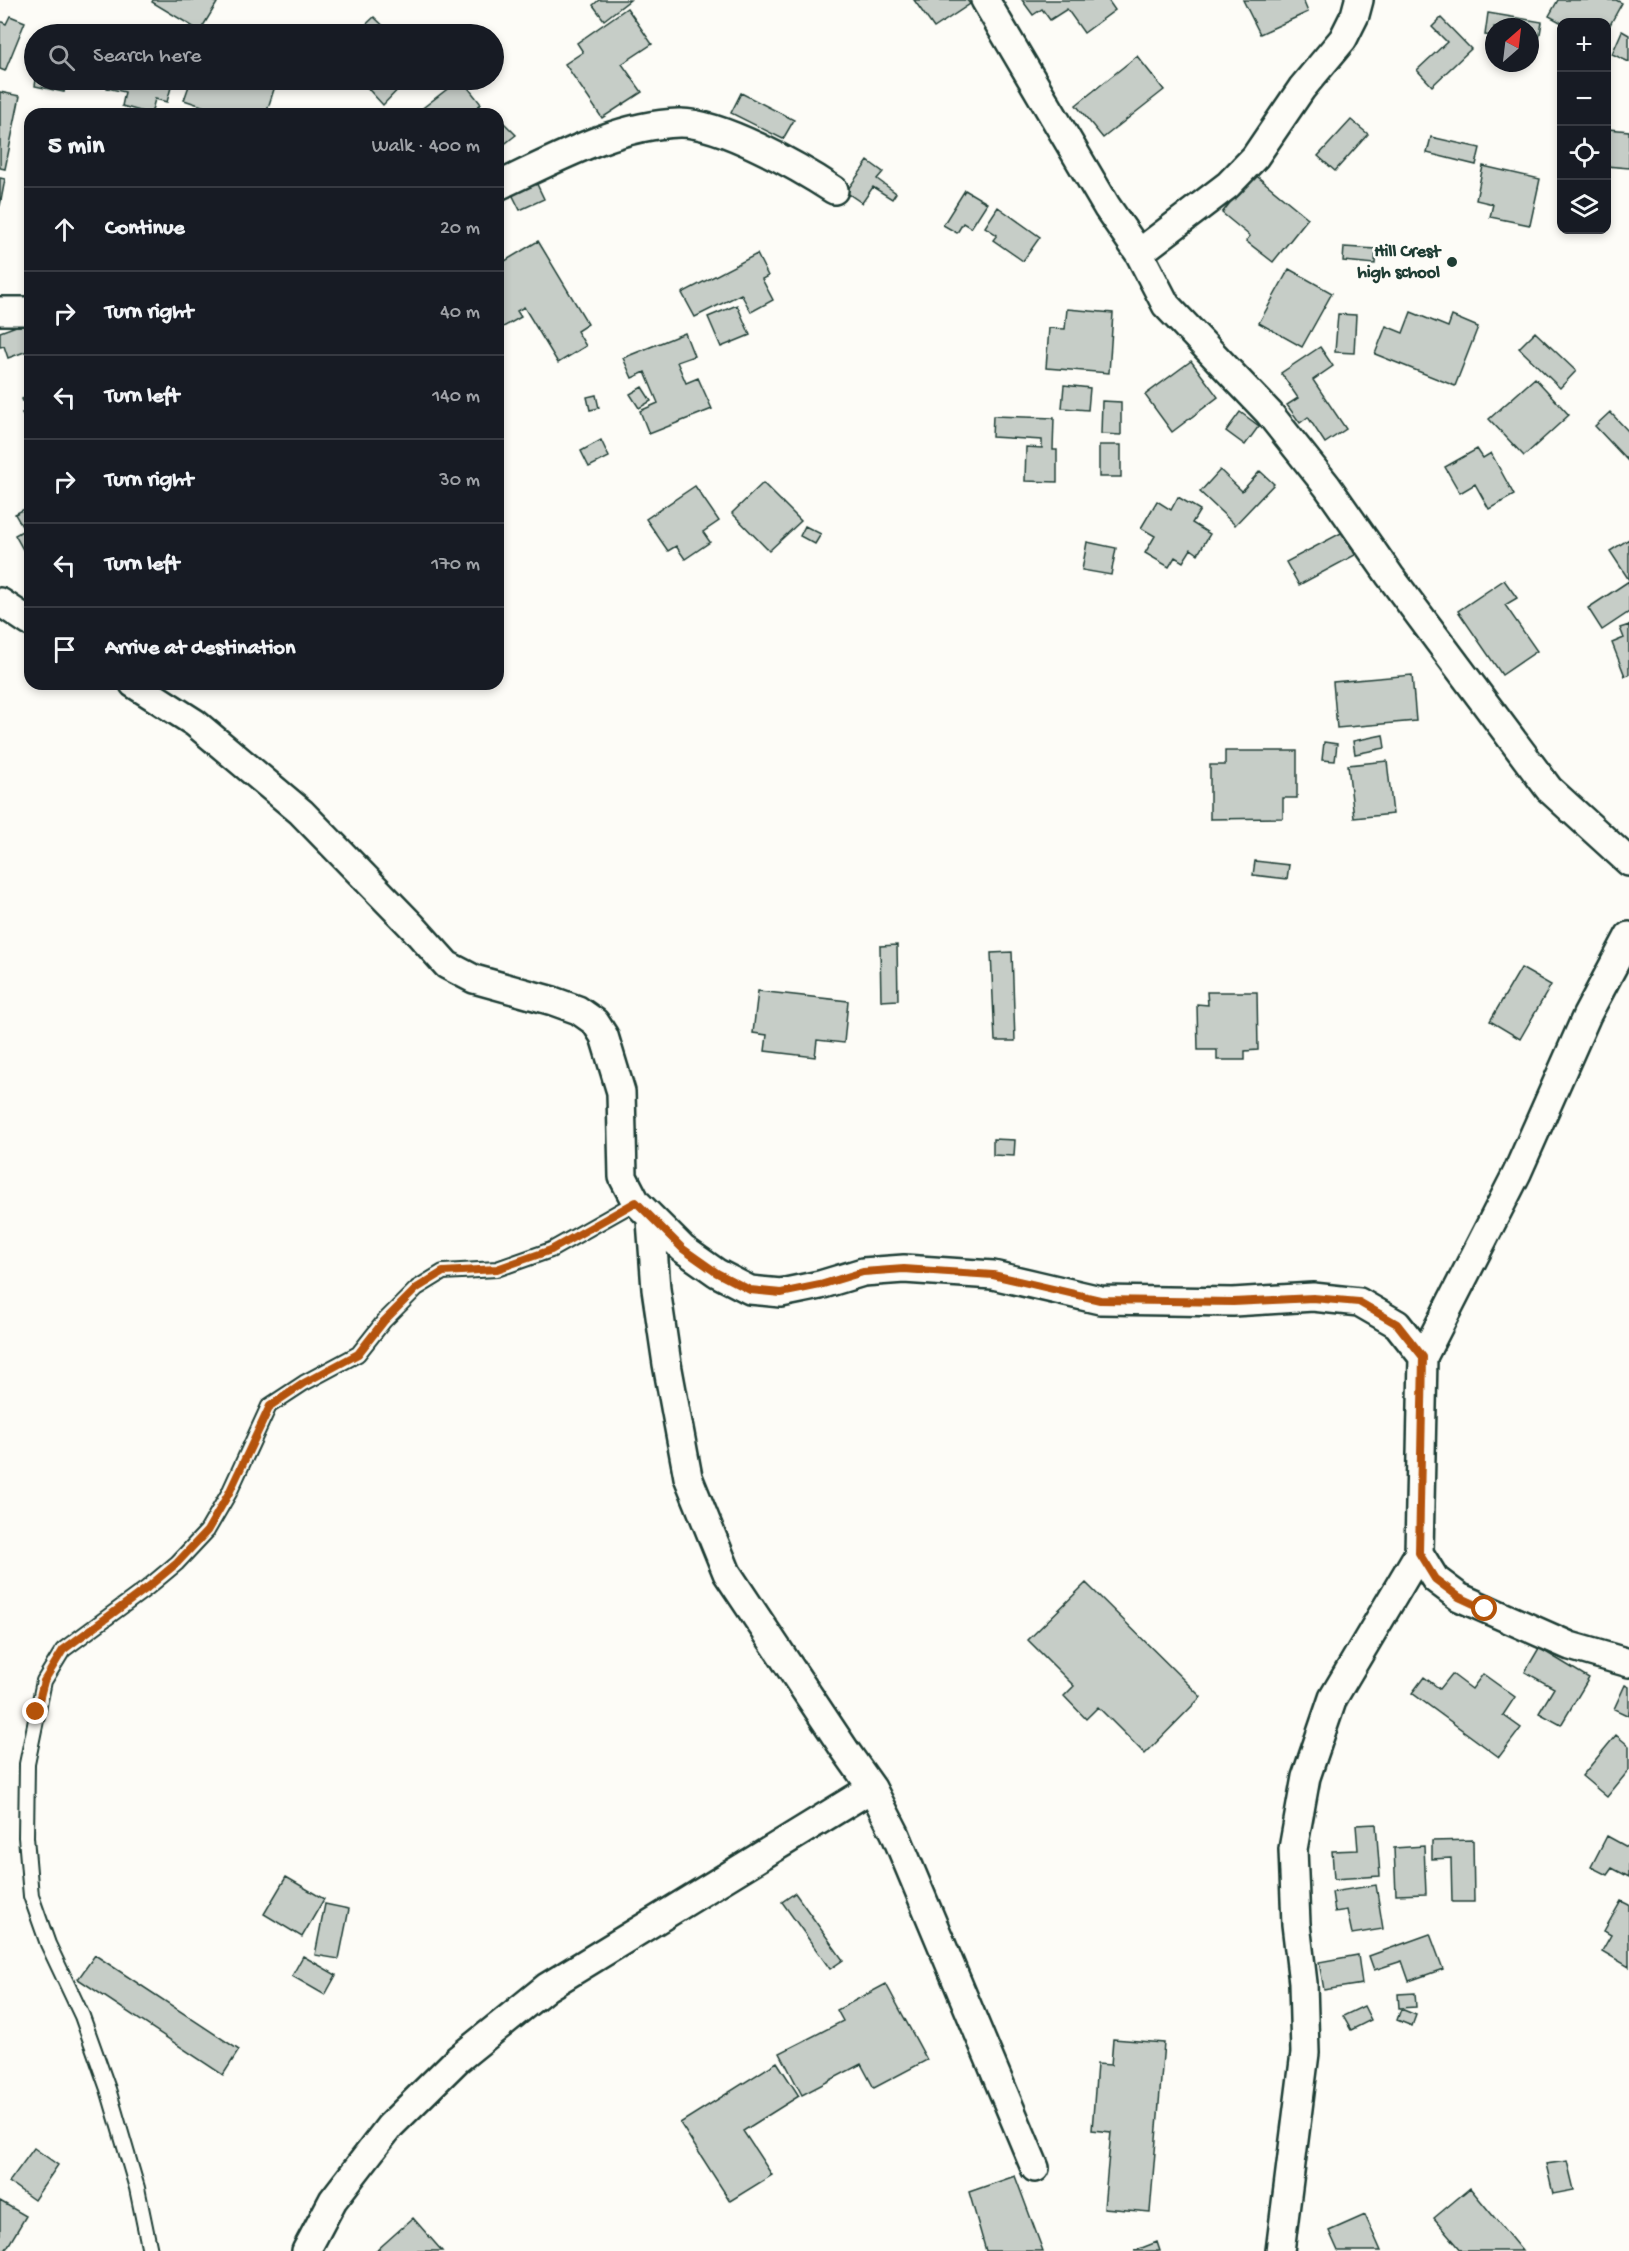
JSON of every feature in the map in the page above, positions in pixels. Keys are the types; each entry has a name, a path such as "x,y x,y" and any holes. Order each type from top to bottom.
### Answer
{"street":[{"path":"985,0 1107,207 1139,253 1166,305 1284,431 1327,486 1390,576 1507,729 1549,789 1629,862"},
{"path":"1139,253 1228,185 1255,157 1302,88 1343,39 1355,15 1359,0"},
{"path":"504,183 598,139 653,126 680,123 724,132 761,149 834,190"},
{"path":"0,311 24,311"},
{"path":"0,602 24,617"},
{"path":"143,690 195,723 301,812 447,965 474,979 578,1010 595,1022 604,1036 621,1092 622,1178 644,1211 683,1249 717,1273 750,1290 781,1293 820,1285 863,1272 904,1269 993,1275 1100,1300 1233,1302 1313,1298 1359,1302 1397,1324 1423,1357"},
{"path":"1280,2251 1305,2053 1303,1983 1296,1924 1293,1849 1306,1777 1333,1698 1419,1553 1423,1357 1517,1173 1587,1015 1629,936"},
{"path":"644,1211 667,1364 688,1478 727,1572 872,1788 895,1833 1035,2168"},
{"path":"1419,1553 1435,1579 1459,1597 1570,1646 1629,1664"},
{"path":"306,2251 333,2200 390,2126 458,2059 547,1987 872,1788"}],"lane":[{"path":"150,2251 137,2188 108,2089 82,2016 48,1944 31,1896 26,1837 27,1764 44,1681 63,1650 162,1576 207,1531 229,1493 270,1406 304,1383 358,1354 384,1321 417,1288 443,1272 497,1269 551,1250 644,1211"}],"building":[{"path":"153,0 212,0 217,3 204,24 188,24 152,2"},
{"path":"599,0 630,0 604,20 593,5"},
{"path":"914,0 967,0 970,4 934,28"},
{"path":"1022,0 1108,0 1115,10 1084,33 1067,9 1050,20 1042,9 1033,15"},
{"path":"1243,0 1303,0 1308,12 1260,34"},
{"path":"1558,0 1616,0 1622,3 1611,23 1611,18 1557,18 1557,20 1549,16"},
{"path":"627,8 652,44 622,64 642,92 602,118 565,64 583,52 577,43"},
{"path":"1488,13 1518,18 1487,18"},
{"path":"10,16 25,22 5,71 0,69 0,21 6,24"},
{"path":"374,17 381,24 367,24"},
{"path":"1441,18 1471,49 1432,86 1417,70 1447,42 1432,27"},
{"path":"1539,22 1542,22 1539,40"},
{"path":"1622,31 1629,35 1629,62 1612,54"},
{"path":"1137,56 1164,90 1103,138 1076,105"},
{"path":"116,90 170,90 167,102 155,99 153,108 122,106 125,92"},
{"path":"188,90 274,90 268,108 208,108 184,100"},
{"path":"369,90 397,90 383,105"},
{"path":"446,90 470,90 481,104 476,108 423,108"},
{"path":"0,92 20,96 5,169 0,168"},
{"path":"741,93 794,120 783,139 731,113"},
{"path":"1351,120 1368,134 1335,171 1318,156"},
{"path":"504,123 516,135 504,144"},
{"path":"1611,129 1629,131 1629,168 1611,166"},
{"path":"1431,137 1480,148 1476,165 1427,153"},
{"path":"868,161 883,172 877,179 896,193 892,199 873,187 862,203 846,192"},
{"path":"1483,166 1540,179 1530,225 1490,217 1493,204 1476,200"},
{"path":"1253,173 1308,218 1273,262 1246,241 1250,236 1222,213"},
{"path":"0,178 5,179 0,206"},
{"path":"534,178 544,199 520,210 510,190"},
{"path":"965,190 987,203 971,228 963,223 957,233 943,225"},
{"path":"998,207 1040,237 1023,261 993,240 997,235 985,227"},
{"path":"538,241 588,324 577,331 586,346 558,363 524,307 517,311 521,317 504,327 505,261"},
{"path":"1344,247 1376,249 1375,264 1343,261"},
{"path":"757,254 768,276 762,279 773,300 751,312 741,294 695,317 682,293"},
{"path":"1289,269 1332,293 1302,347 1259,323"},
{"path":"737,305 750,335 721,347 708,317"},
{"path":"1067,309 1113,313 1109,373 1046,368 1049,328 1065,329"},
{"path":"1411,312 1448,327 1452,316 1478,327 1455,386 1375,354 1386,326 1403,333"},
{"path":"1338,314 1356,315 1354,353 1335,352"},
{"path":"24,323 24,352 8,358 4,346 0,347 0,332"},
{"path":"1535,332 1576,371 1560,388 1519,348"},
{"path":"685,333 694,356 677,362 686,383 698,378 712,409 649,434 640,411 658,403 645,372 632,378 623,358"},
{"path":"1320,347 1333,366 1313,380 1346,429 1325,443 1308,417 1300,423 1287,405 1298,398 1281,373"},
{"path":"1191,361 1218,397 1172,432 1145,395"},
{"path":"1535,378 1569,415 1524,456 1489,419"},
{"path":"1064,385 1090,388 1088,410 1062,408"},
{"path":"642,387 651,401 639,408 630,394"},
{"path":"596,395 599,408 590,410 587,397"},
{"path":"1102,401 1121,402 1121,435 1101,434"},
{"path":"1240,412 1259,426 1245,445 1226,431"},
{"path":"1610,412 1629,432 1629,462 1595,426"},
{"path":"993,416 1054,418 1053,450 1057,450 1057,482 1025,481 1026,447 1042,448 1042,440 992,437"},
{"path":"601,440 609,457 589,467 581,451"},
{"path":"1099,445 1121,445 1121,477 1099,477"},
{"path":"1477,449 1483,458 1491,453 1514,495 1489,509 1475,484 1460,493 1445,467"},
{"path":"1220,470 1242,491 1260,471 1274,484 1235,525 1200,492"},
{"path":"763,483 801,521 769,551 732,513"},
{"path":"695,486 719,521 703,532 710,542 685,559 676,546 668,551 646,519"},
{"path":"1178,497 1200,510 1192,523 1210,534 1198,554 1191,549 1183,562 1175,557 1169,567 1145,553 1155,536 1141,528 1157,501 1171,510"},
{"path":"24,509 24,530 15,514"},
{"path":"805,526 821,534 815,544 800,536"},
{"path":"24,530 24,551 15,535"},
{"path":"1343,532 1355,555 1299,585 1286,562"},
{"path":"1629,539 1629,580 1610,551"},
{"path":"1087,542 1116,548 1111,575 1082,570"},
{"path":"1504,580 1517,598 1505,605 1537,651 1502,675 1458,611"},
{"path":"1629,581 1629,612 1602,630 1588,608"},
{"path":"1629,625 1629,675 1625,676 1612,643 1624,638 1620,628"},
{"path":"1412,675 1416,721 1337,728 1333,682"},
{"path":"1383,735 1385,748 1355,754 1353,741"},
{"path":"1324,742 1337,744 1335,761 1322,760"},
{"path":"1225,751 1297,751 1297,798 1283,798 1283,818 1210,819 1210,765 1225,765"},
{"path":"1387,761 1393,814 1354,818 1348,765"},
{"path":"1255,861 1289,865 1287,879 1253,875"},
{"path":"897,945 898,1000 881,1001 880,946"},
{"path":"1012,952 1015,1041 995,1041 991,953"},
{"path":"1521,968 1551,985 1520,1039 1490,1021"},
{"path":"758,991 848,1001 844,1043 817,1040 815,1057 765,1051 767,1035 753,1033"},
{"path":"1207,992 1257,992 1258,1050 1245,1051 1245,1060 1217,1060 1217,1050 1198,1050 1197,1004 1208,1005"},
{"path":"993,1139 1015,1140 1014,1156 993,1155"},
{"path":"1086,1583 1201,1697 1145,1754 1098,1707 1086,1719 1064,1696 1074,1686 1028,1640"},
{"path":"1539,1648 1589,1678 1561,1725 1539,1713 1554,1688 1525,1672"},
{"path":"1452,1674 1472,1689 1483,1674 1515,1697 1503,1715 1521,1728 1499,1757 1412,1693 1424,1677 1440,1689"},
{"path":"1625,1685 1629,1687 1629,1716 1614,1709"},
{"path":"1616,1735 1629,1746 1629,1770 1607,1797 1582,1776"},
{"path":"1376,1824 1380,1876 1334,1879 1332,1851 1358,1850 1356,1825"},
{"path":"1607,1836 1629,1848 1629,1877 1612,1868 1607,1875 1591,1867"},
{"path":"1473,1840 1474,1902 1452,1902 1451,1858 1432,1859 1432,1841"},
{"path":"1424,1846 1426,1894 1396,1895 1394,1848"},
{"path":"286,1877 324,1899 302,1937 264,1914"},
{"path":"1376,1885 1383,1929 1352,1934 1347,1910 1335,1912 1332,1892"},
{"path":"795,1893 843,1960 830,1969 782,1902"},
{"path":"1621,1901 1629,1905 1629,1967 1602,1951 1611,1935 1604,1931"},
{"path":"325,1904 349,1909 339,1959 315,1955"},
{"path":"1430,1934 1443,1969 1409,1981 1402,1961 1374,1970 1369,1956"},
{"path":"95,1955 239,2050 223,2075 78,1979"},
{"path":"1358,1955 1362,1984 1324,1990 1319,1962"},
{"path":"303,1956 336,1975 325,1995 292,1976"},
{"path":"886,1984 927,2060 874,2088 861,2064 802,2095 780,2053 843,2021 837,2010"},
{"path":"1415,1993 1416,2007 1399,2008 1398,1994"},
{"path":"1364,2006 1371,2020 1351,2030 1343,2016"},
{"path":"1401,2009 1416,2015 1412,2026 1397,2020"},
{"path":"1113,2039 1164,2043 1150,2212 1104,2208 1111,2132 1092,2130 1097,2064 1111,2065"},
{"path":"777,2062 799,2096 743,2131 772,2175 730,2201 680,2123"},
{"path":"34,2148 58,2165 34,2200 9,2182"},
{"path":"1567,2161 1574,2190 1553,2194 1546,2164"},
{"path":"1015,2176 1043,2251 986,2251 969,2192"},
{"path":"1470,2188 1522,2251 1462,2251 1434,2218"},
{"path":"0,2201 26,2216 5,2251 0,2251"},
{"path":"1365,2215 1381,2251 1338,2251 1329,2231"},
{"path":"413,2218 442,2251 376,2251"},
{"path":"1157,2242 1160,2251 1134,2251"}],"place":[{"name":"Hill Crest high school","path":"1452,262"}],"route":[{"path":"36,1712 44,1681 63,1650 147,1588 177,1563 207,1531 229,1493 270,1406 304,1383 358,1354 384,1321 417,1288 443,1272 497,1269 551,1250 636,1202 651,1220 683,1249 717,1273 750,1290 781,1293 820,1285 863,1272 904,1269 993,1275 1100,1300 1233,1302 1313,1298 1359,1302 1397,1324 1423,1357 1424,1398 1419,1553 1435,1579 1459,1597 1485,1609"}]}
